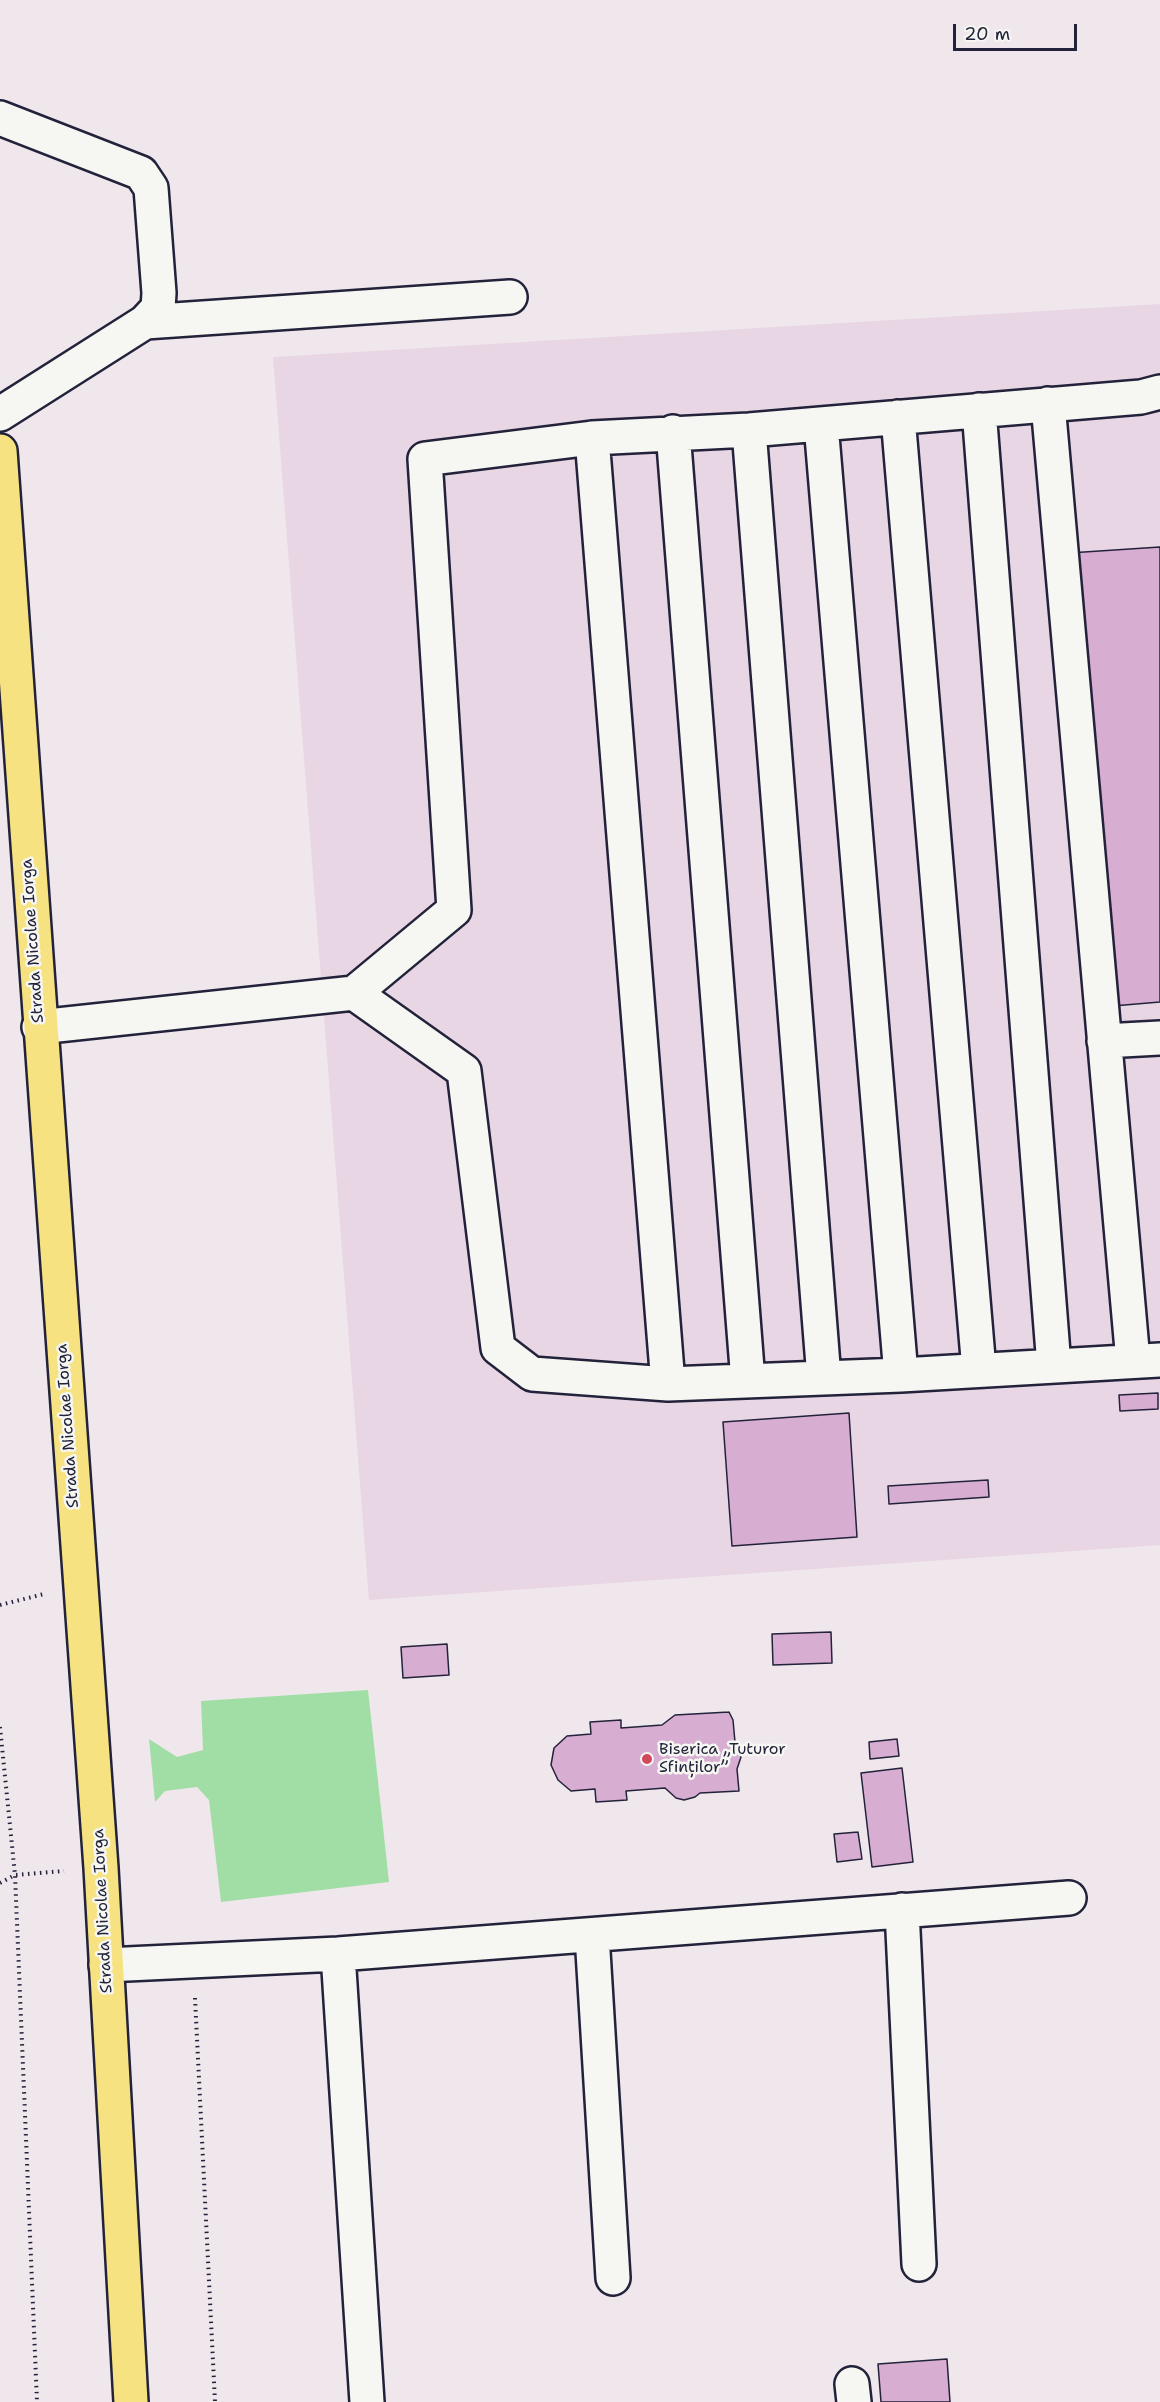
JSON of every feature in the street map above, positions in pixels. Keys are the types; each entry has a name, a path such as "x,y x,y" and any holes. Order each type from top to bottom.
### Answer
{"main road":[{"name":"Strada Nicolae Iorga","path":"0,451 39,1027 101,1868 131,2402"}],"lane":[{"path":"0,118 141,172 151,188 159,293 158,308 145,322 0,414"},
{"path":"145,322 510,297"},
{"path":"39,1027 354,993 454,910 425,459 592,438 673,432 749,430 1141,397 1160,392"},
{"path":"354,993 464,1071 498,1348 532,1374 668,1384 901,1375 1147,1361 1104,1041 1048,404"},
{"path":"979,410 1054,1366"},
{"path":"898,417 980,1370"},
{"path":"821,424 901,1375"},
{"path":"749,430 824,1378"},
{"path":"673,432 748,1381"},
{"path":"592,438 668,1384"},
{"path":"1104,1041 1160,1038"},
{"path":"106,1965 338,1954 1069,1898"},
{"path":"902,1910 919,2264"},
{"path":"592,1935 613,2278"},
{"path":"338,1954 367,2402"}],"path":[{"path":"0,1605 80,1586"},
{"path":"0,1727 15,1875 37,2402"},
{"path":"0,1883 15,1875 101,1868"},
{"path":"193,1961 215,2402"}],"shaded area":[{"path":"1160,304 1160,1545 369,1600 273,357"}],"green space":[{"path":"368,1690 389,1882 221,1902 209,1800 197,1787 165,1791 155,1802 149,1739 177,1757 203,1750 201,1701"}],"building":[{"path":"1160,547 1160,1002 1101,1007 1069,553"},
{"path":"1158,1393 1158,1409 1120,1411 1119,1395"},
{"path":"849,1413 857,1537 732,1546 723,1422"},
{"path":"988,1480 989,1497 889,1504 888,1486"},
{"path":"831,1632 832,1663 773,1665 772,1634"},
{"path":"447,1644 449,1675 403,1678 401,1647"},
{"name":"Biserica „Tuturor Sfinților”","path":"729,1712 733,1720 735,1742 741,1757 737,1769 739,1791 700,1793 684,1800 676,1798 665,1788 626,1791 627,1800 596,1802 595,1789 571,1791 558,1780 551,1765 554,1748 567,1736 591,1734 590,1722 621,1720 621,1728 662,1725 675,1715"},
{"path":"897,1739 899,1756 870,1759 869,1742"},
{"path":"902,1768 913,1862 872,1867 861,1773"},
{"path":"858,1832 862,1859 837,1862 834,1834"},
{"path":"947,2359 950,2402 881,2402 878,2364"}],"place":[{"name":"Biserica „Tuturor Sfinților”","path":"647,1759"}]}
